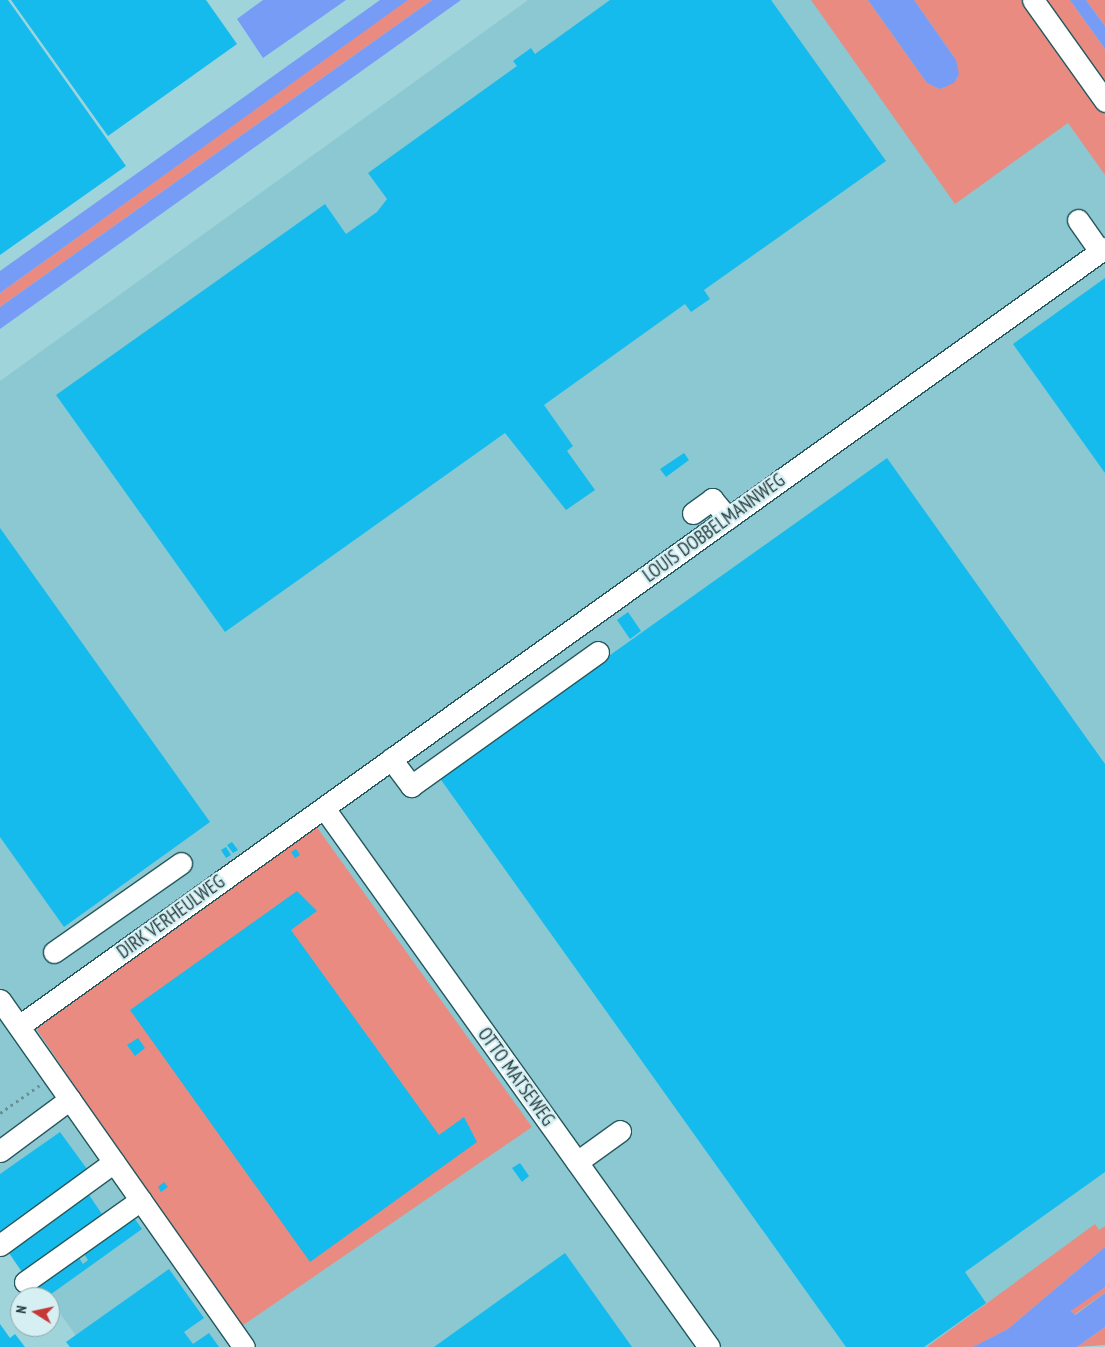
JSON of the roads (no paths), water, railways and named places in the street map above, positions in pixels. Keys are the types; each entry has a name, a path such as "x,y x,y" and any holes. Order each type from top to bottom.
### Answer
{"street":[{"path":"1033,0 1105,101"},
{"path":"1078,220 1102,250"},
{"name":"LOUIS DOBBELMANNWEG","path":"324,808 1102,250"},
{"path":"693,513 712,499 728,518"},
{"path":"391,759 411,786 598,652"},
{"name":"DIRK VERHEULWEG","path":"18,1026 324,808"},
{"name":"OTTO MATSEWEG","path":"324,808 709,1347"},
{"path":"54,952 181,863"},
{"path":"0,1000 244,1347"},
{"path":"0,1151 70,1099"},
{"path":"577,1162 620,1131"},
{"path":"0,1245 114,1162"},
{"path":"24,1282 141,1200"}],"water":[{"path":"263,0 346,0 263,58 237,19"},
{"path":"380,0 408,0 0,293 0,271"},
{"path":"432,0 461,0 0,329 0,307"},
{"path":"868,0 914,0 956,60 959,74 954,83 940,89 927,83"},
{"path":"1070,0 1086,0 1105,26 1105,49"},
{"path":"1105,1247 1105,1287 1071,1311 1075,1315 1105,1293 1105,1327 1077,1347 973,1347 1008,1329"}]}
